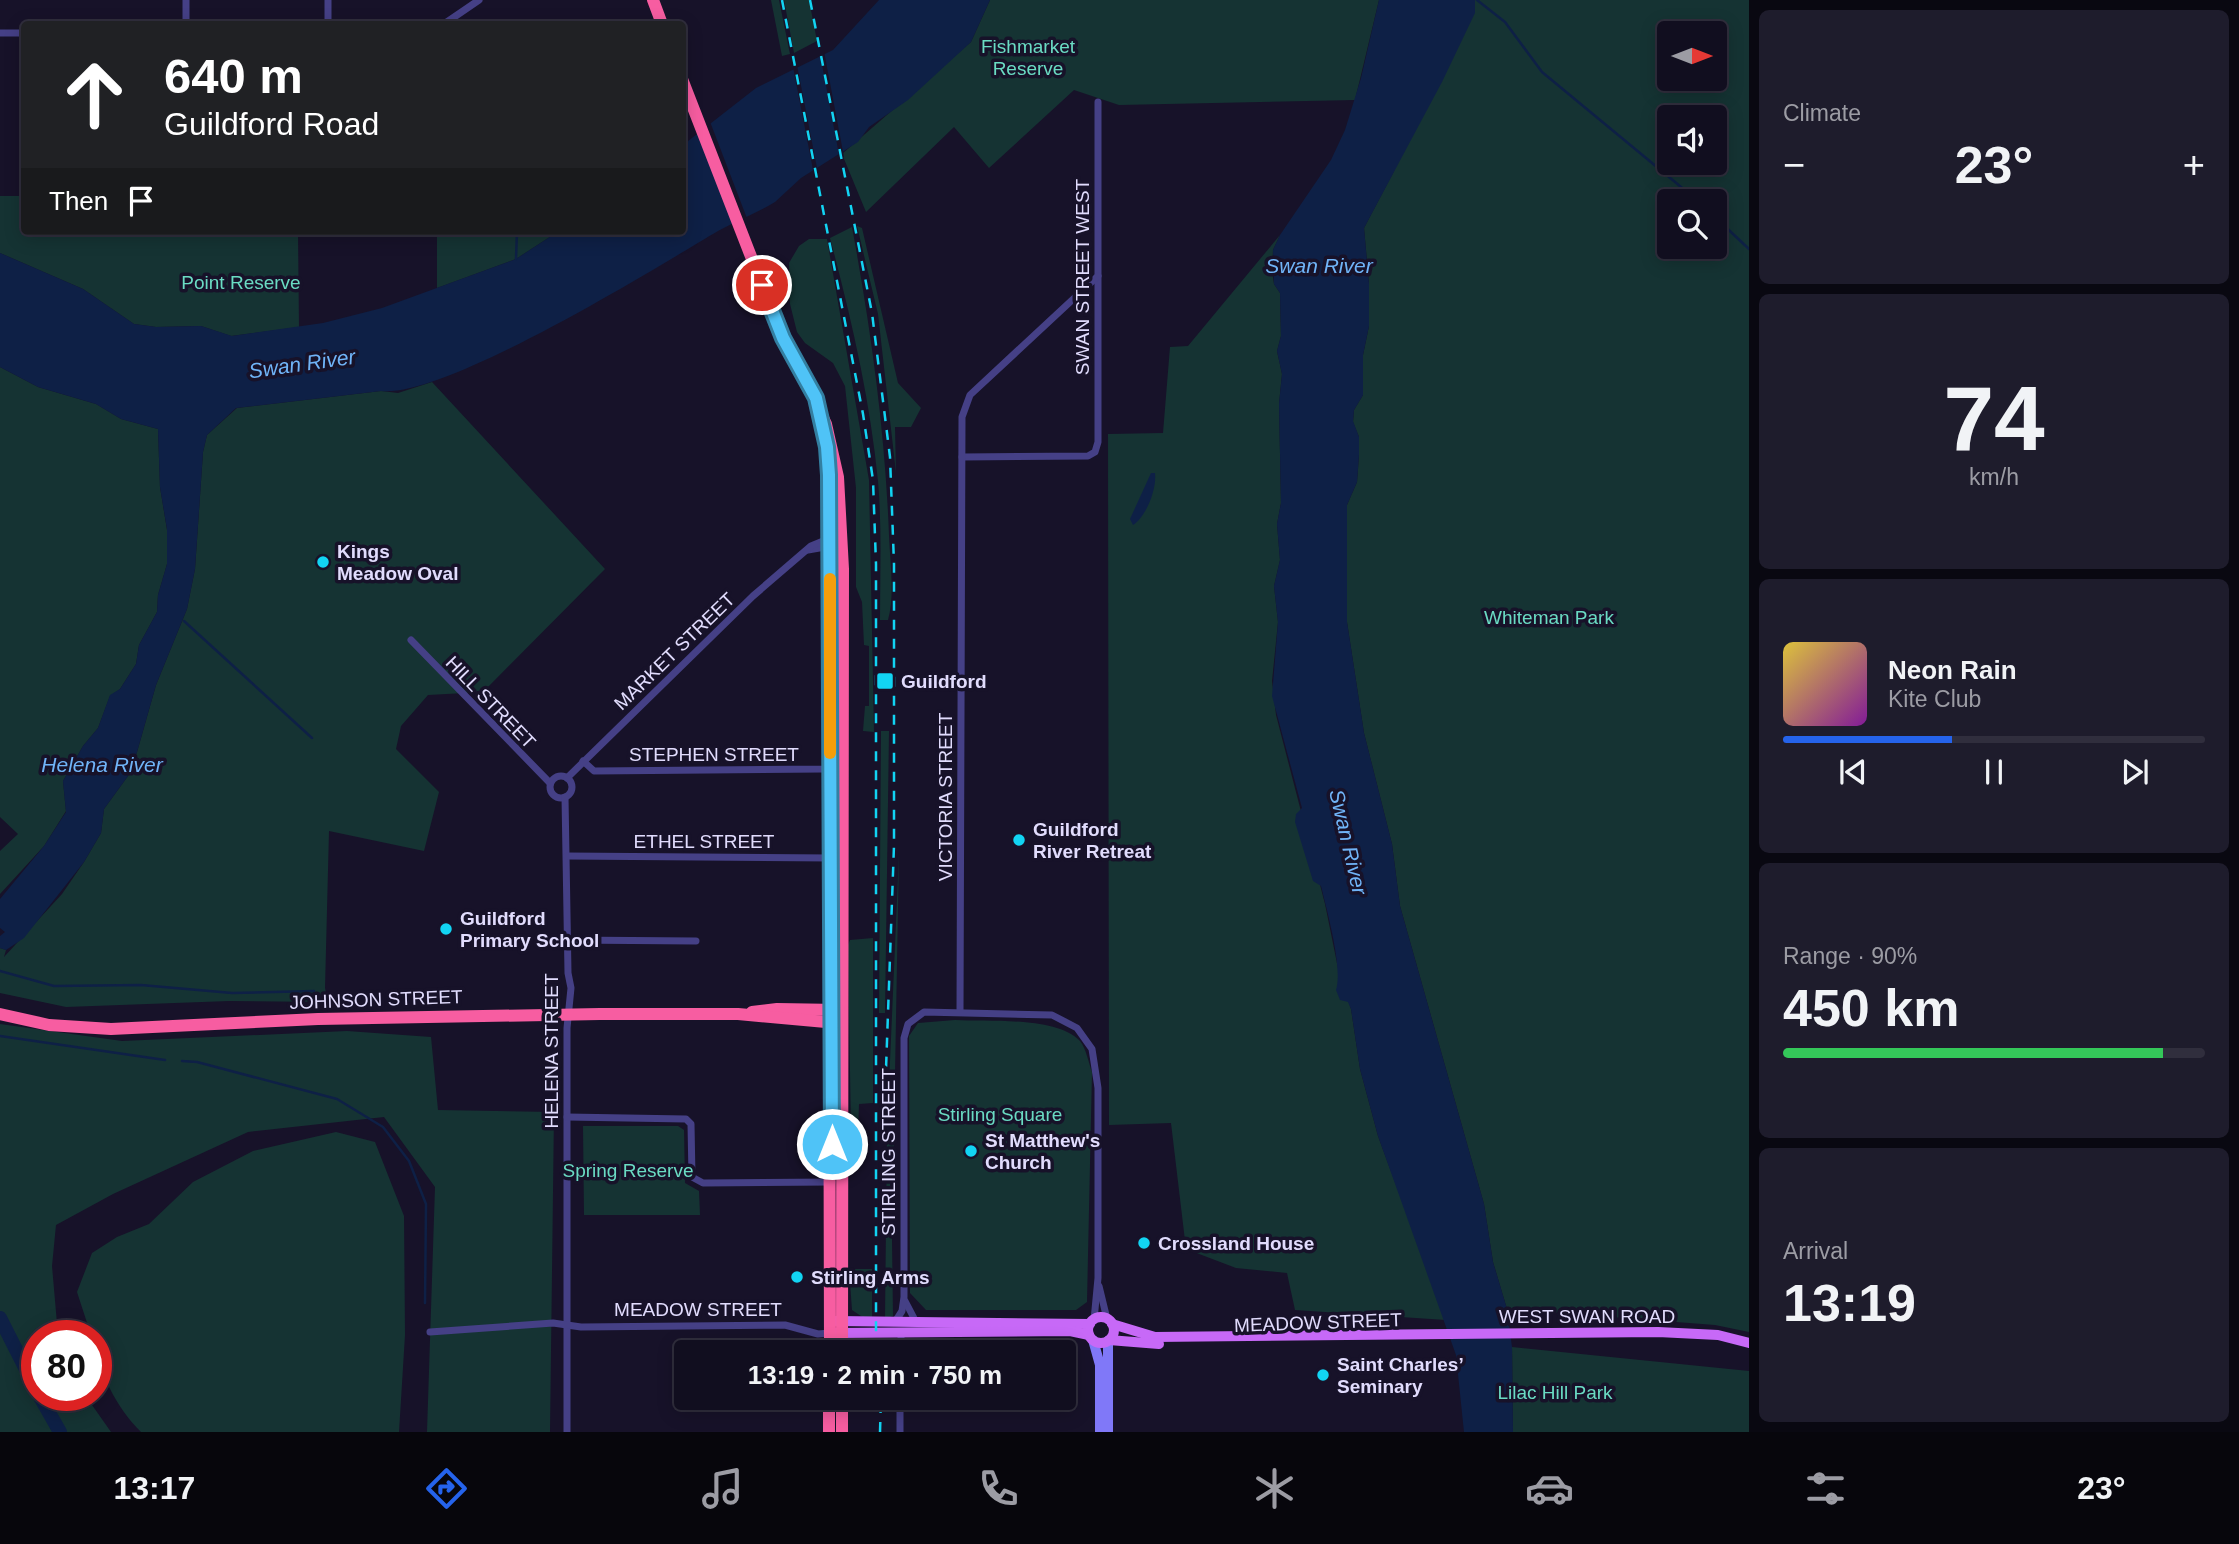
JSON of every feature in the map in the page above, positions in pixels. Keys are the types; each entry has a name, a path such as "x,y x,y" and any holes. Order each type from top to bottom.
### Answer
{"highway":[{"path":"653,0 661,21"},
{"path":"686,89 771,308 816,398 827,447 842,585 841,755 836,858 838,1182 836,1327 833,1340"},
{"path":"836,541 830,636 830,769 836,858"},
{"path":"830,636 834,593 842,585"},
{"name":"JOHNSON STREET","path":"0,1014 80,1029 318,1019 738,1014 777,1009 837,1017"},
{"path":"836,1327 839,1340"},
{"path":"829,1410 829,1432"},
{"path":"842,1410 842,1432"}],"main road":[{"name":"MEADOW STREET","path":"1109,1321 1155,1337 1424,1335"},
{"path":"1092,1330 1109,1321 1113,1334 1109,1340"},
{"name":"MEADOW STREET","path":"836,1327 916,1322 1092,1330 1109,1340 1151,1344 1297,1343 1424,1335"},
{"name":"MEADOW STREET","path":"836,1327 901,1333 1092,1330"},
{"name":"WEST SWAN ROAD","path":"1424,1335 1585,1332 1718,1335 1749,1343"}],"street":[{"path":"186,0 186,21"},
{"path":"328,0 328,21"},
{"path":"448,21 479,0"},
{"path":"0,33 21,33"},
{"name":"SWAN STREET WEST","path":"962,457 1088,456 1095,452 1098,443 1098,102"},
{"path":"962,457 962,417 970,396 1098,276"},
{"name":"VICTORIA STREET","path":"960,1013 962,457"},
{"name":"MARKET STREET","path":"567,778 753,596 808,551 836,541"},
{"name":"HILL STREET","path":"411,640 550,783"},
{"path":"830,769 836,766 841,755"},
{"name":"STEPHEN STREET","path":"583,761 594,771 830,769"},
{"path":"559,776 567,778 571,786 565,797 553,794 550,783 559,776"},
{"name":"HELENA STREET","path":"565,797 567,940 571,1004 568,1014 567,1116 567,1432"},
{"name":"ETHEL STREET","path":"567,856 836,858"},
{"path":"567,940 696,941"},
{"path":"960,1013 1052,1016 1071,1024 1087,1038 1095,1055 1098,1074 1098,1278 1092,1330 1100,1366 1103,1430"},
{"name":"STIRLING STREET","path":"895,1322 902,1311 904,1297 904,1038 908,1024 920,1014 960,1013"},
{"path":"567,1116 686,1119 691,1124 692,1177 703,1183 838,1182"},
{"path":"1098,1278 1109,1321"},
{"name":"STIRLING STREET","path":"904,1297 916,1322"},
{"name":"MEADOW STREET","path":"430,1332 553,1323 795,1326 808,1332 836,1327"},
{"path":"901,1333 901,1340"},
{"path":"1103,1430 1109,1340"},
{"path":"900,1432 901,1410"},
{"path":"1091,1432 1103,1430"}],"green space":[{"path":"771,0 779,0 790,54 782,56"},
{"path":"784,0 809,0 817,41 794,53"},
{"name":"Fishmarket Reserve","path":"990,0 1379,0 1355,100 1119,105 1074,90 989,168 954,127 866,212 842,154 971,42"},
{"name":"Whiteman Park","path":"1462,0 1749,0 1749,1332 1715,1325 1507,1309 1493,1262 1484,1204 1400,906 1392,844 1364,733 1347,622 1347,505 1357,482 1359,455 1359,437 1353,422 1354,410 1363,395 1363,355 1369,326 1369,284 1364,228 1394,171"},
{"name":"Point Reserve","path":"0,196 21,196 21,235 298,235 299,327 231,336 201,326 156,327 134,324 83,289 0,253"},
{"path":"857,226 862,228 898,383 921,408 911,427 895,427 896,473 878,314"},
{"path":"852,227 881,419 892,578 888,620 880,620 879,498 875,450 865,389 830,238"},
{"path":"437,235 553,235 516,259 437,288"},
{"path":"1280,235 1273,250 1272,271 1274,284 1280,293 1281,336 1277,351 1282,374 1279,404 1281,503 1277,524 1280,560 1274,586 1278,622 1272,681 1276,715 1325,904 1340,978 1351,1009 1360,1069 1378,1136 1446,1320 1295,1310 1287,1273 1236,1268 1186,1249 1171,1123 1109,1125 1108,434 1163,433 1170,347 1188,346"},
{"path":"809,239 827,239 869,480 874,732 863,731 865,706 869,706 869,646 864,645 862,602 856,587 856,488 845,386 833,363 805,343 797,332 790,304 789,263 799,246"},
{"path":"0,367 38,387 96,404 121,419 158,429 160,487 167,530 167,564 158,595 157,612 139,645 136,664 120,689 110,696 98,728 83,746 63,781 66,811 44,846 0,894 0,851 18,834 0,817"},
{"path":"432,382 605,569 483,692 428,695 401,726 396,749 439,792 424,851 329,831 325,988 328,1002 229,1001 66,1007 0,993 0,948 6,950 4,957 62,894 101,833 104,809 128,776 137,752 156,685 187,609 195,569 203,452 207,435 237,408 381,391 398,393"},
{"path":"881,731 889,731 885,1013 879,1013"},
{"path":"899,853 893,1316 885,1319 887,1131"},
{"path":"873,938 873,1103 859,1104 858,1134 851,1133 848,945 850,940"},
{"name":"Stirling Square","path":"955,1020 1021,1022 1055,1027 1069,1033 1080,1041 1084,1048 1092,1072 1087,1302 1076,1310 926,1310 910,1293 909,1036 918,1023"},
{"path":"0,1024 122,1041 347,1031 431,1037 438,1110 554,1112 550,1432 427,1432 435,1187 384,1117 248,1132 113,1194 56,1225 52,1266 57,1320 21,1320 21,1411 96,1411 111,1432 0,1432"},
{"name":"Spring Reserve","path":"583,1126 678,1126 684,1130 685,1183 699,1191 700,1215 584,1215"},
{"path":"336,1132 375,1142 404,1216 405,1335 399,1432 141,1432 116,1400 112,1392 112,1320 86,1320 77,1292 92,1253 117,1237 149,1224 193,1182 253,1151"},
{"path":"849,1269 872,1269 872,1318 864,1318 852,1310"},
{"name":"Lilac Hill Park","path":"1512,1347 1749,1371 1749,1432 1513,1432"}],"water":[{"path":"879,0 990,0 971,42 908,100 869,127 858,142 801,178 775,202 718,231 550,328 452,374 412,388 236,408 207,435 203,452 195,569 187,609 156,685 128,776 104,809 101,833 84,862 24,938 6,950 0,948 0,936 5,932 0,928 0,899 44,846 66,812 63,781 83,746 98,728 110,695 120,689 136,664 139,645 157,612 158,595 167,564 167,529 160,487 158,429 121,419 96,404 38,387 0,367 0,253 83,289 134,324 156,327 201,326 232,336 323,323 382,308 516,259 553,235 686,235 686,143 756,88 833,50"},
{"name":"Swan River","path":"1379,0 1475,0 1475,13 1442,82 1364,228 1369,284 1369,326 1363,355 1363,395 1354,410 1353,421 1359,437 1359,455 1357,482 1347,505 1347,622 1364,733 1392,844 1400,906 1484,1204 1493,1262 1507,1309 1512,1347 1513,1432 1464,1432 1456,1355 1378,1136 1360,1069 1351,1009 1348,1002 1340,1000 1336,990 1336,954 1330,924 1321,886 1313,881 1295,822 1296,814 1302,808 1272,696 1278,622 1274,586 1280,560 1277,524 1281,503 1279,404 1282,374 1277,351 1281,336 1280,293 1274,284 1273,250 1280,235 1331,160 1345,130 1361,78"},
{"path":"1151,473 1155,473 1152,494 1142,516 1133,525 1130,519"}],"pier":[{"path":"824,51 844,157 840,160 820,54"},
{"path":"797,65 818,173 814,175 793,67"},
{"path":"709,119 748,221 735,227 697,128"}],"waterway":[{"path":"1477,0 1505,22 1542,72 1683,189"},
{"path":"1727,228 1749,249"},
{"path":"516,259 517,235"},
{"path":"184,621 312,738"},
{"path":"0,971 54,986 141,985 232,993 314,991"},
{"path":"0,1036 165,1060"},
{"path":"182,1061 197,1062 337,1099 383,1127 409,1161 426,1204 425,1303"},
{"name":"Helena River","path":"0,1318 21,1359"},
{"name":"Helena River","path":"48,1411 60,1432"}],"railway":[{"path":"782,0 863,414 873,480 876,564 876,1340"},
{"path":"810,0 872,313 890,457 894,564 894,845 886,1069"},
{"path":"880,1432 881,1410"}],"slow traffic":[{"path":"830,579 830,753"}],"place":[{"name":"Kings Meadow Oval","path":"323,562"},
{"name":"Guildford","path":"885,681"},
{"name":"Guildford River Retreat","path":"1019,840"},
{"name":"Guildford Primary School","path":"446,929"},
{"name":"St Matthew's Church","path":"971,1151"},
{"name":"Crossland House","path":"1144,1243"},
{"name":"Stirling Arms","path":"797,1277"},
{"name":"Saint Charles’ Seminary","path":"1323,1375"}],"route":[{"path":"762,285 783,338 816,398 827,447 831,538 832,1144"}]}
